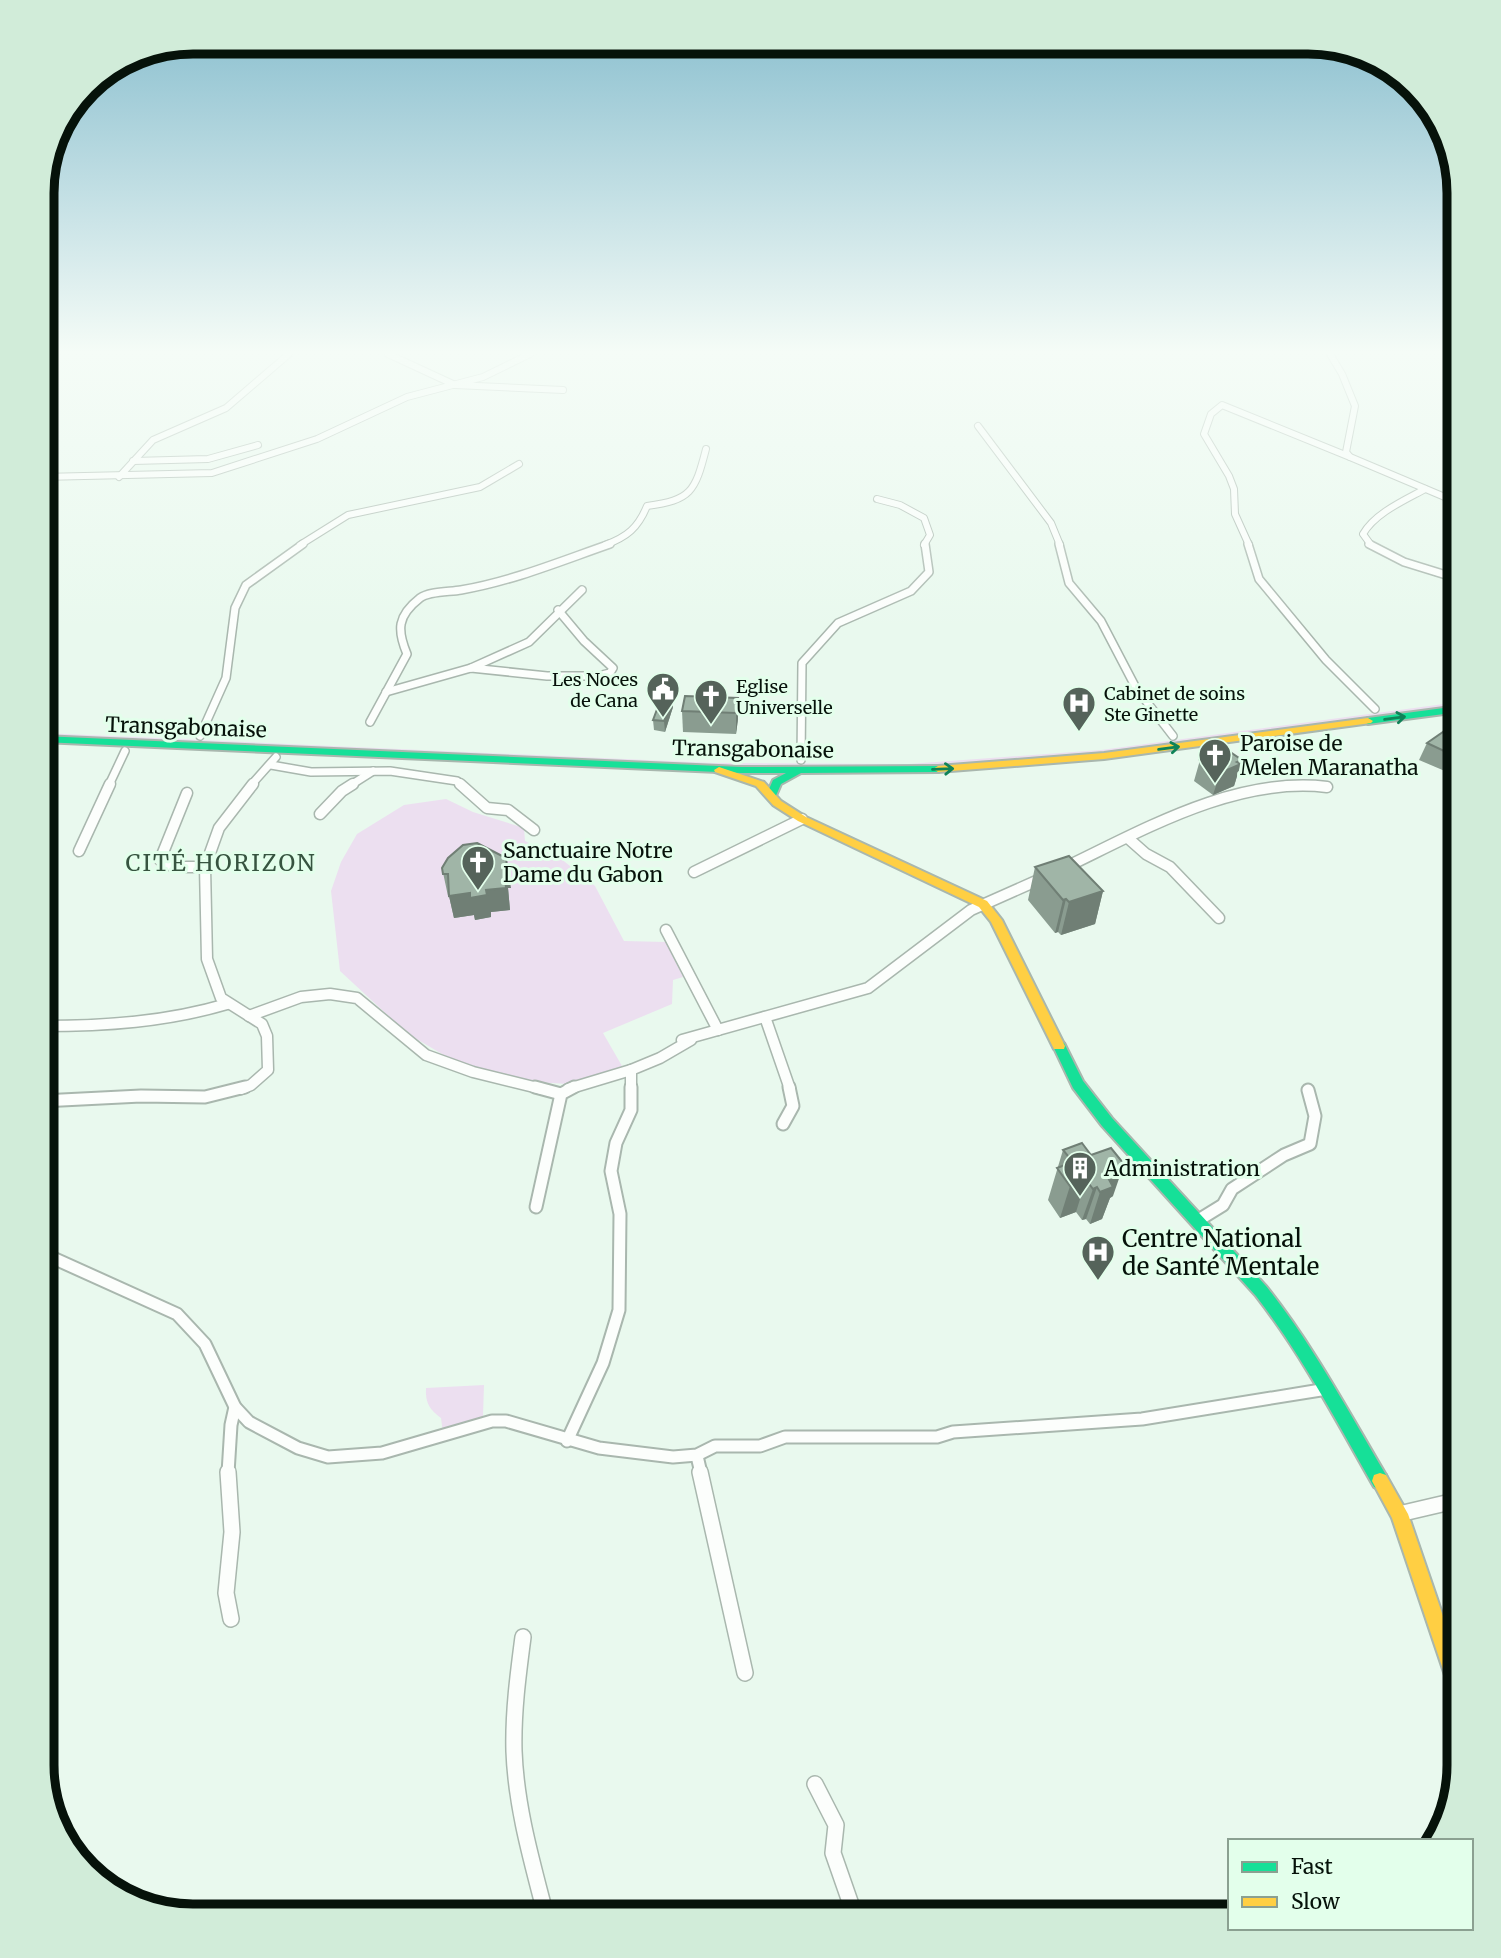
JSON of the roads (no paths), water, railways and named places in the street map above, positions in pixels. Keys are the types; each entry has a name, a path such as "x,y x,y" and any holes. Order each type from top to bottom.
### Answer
{"main road":[{"name":"Transgabonaise","path":"55,740 714,769 1007,754 1172,736 1447,700"},
{"name":"Transgabonaise","path":"55,730 799,765 948,769 1071,760 1447,711"},
{"path":"771,796 777,782 799,765"},
{"path":"714,769 751,779 802,819 983,904 1009,941 1078,1084 1107,1122 1261,1290 1283,1319 1327,1389 1399,1514 1447,1655"}],"street":[{"path":"119,477 148,445"},
{"path":"133,461 208,459 257,445"},
{"path":"55,477 212,473 297,445"},
{"path":"993,445 1051,523 1063,552 1069,583 1101,621 1136,688 1172,736"},
{"path":"1210,445 1234,489 1235,514 1252,552 1259,579 1326,660 1375,709"},
{"path":"1321,445 1447,498"},
{"path":"1345,445 1350,457"},
{"path":"370,722 407,653 399,635 399,627 415,601 433,593 472,588 530,573 622,539 639,526 648,506 676,501 684,496 700,472 706,449"},
{"path":"200,736 226,678 235,608 246,585 286,554 348,515 480,487 519,464"},
{"path":"1425,489 1390,510 1364,530 1362,536 1365,543 1380,552 1447,575"},
{"path":"799,765 802,663 838,623 911,591 929,572 924,546 930,535 924,518 900,505 877,499"},
{"path":"386,692 471,668 520,647 535,637 558,610 582,590"},
{"path":"471,668 547,676 598,676 610,673 613,668 609,663 584,641 558,610"},
{"path":"79,851 125,751"},
{"path":"54,1100 141,1096 205,1097 237,1091 251,1085 268,1070 267,1036 261,1024 226,1004 221,998 207,959 205,867 219,828 241,797 273,761 311,772 373,771 457,781 487,808 508,810 534,830"},
{"path":"320,814 342,792 373,771"},
{"path":"536,1207 561,1094 566,1090 660,1058 688,1043 687,1038 869,988 971,910 1129,839 1248,790 1312,782 1327,787"},
{"path":"187,793 160,860 171,867 205,867"},
{"path":"694,872 802,819"},
{"path":"1129,839 1146,854 1170,867 1219,918"},
{"path":"666,929 718,1030"},
{"path":"249,1016 301,998 330,994 357,998 426,1055 472,1072 561,1094"},
{"path":"54,1026 111,1027 226,1004"},
{"path":"765,1017 787,1077 793,1106 783,1124"},
{"path":"567,1441 603,1363 619,1310 620,1214 611,1164 616,1143 631,1110 631,1070"},
{"path":"1197,1220 1223,1205 1232,1189 1284,1155 1310,1144 1315,1116 1308,1090"},
{"path":"54,1259 177,1314 205,1344 216,1362 235,1407 249,1422 298,1448 328,1457 382,1452 492,1421 506,1422 567,1441 648,1455 697,1456 714,1446 769,1447 785,1437 937,1437 953,1432 1142,1419 1327,1389"},
{"path":"231,1619 226,1592 232,1532 228,1477 231,1425 235,1407"},
{"path":"697,1456 745,1673"},
{"path":"1399,1514 1447,1503"},
{"path":"523,1637 515,1702 515,1766 525,1836 543,1904"},
{"path":"815,1784 836,1825 833,1853 851,1904"}],"place":[{"name":"Les Noces de Cana","path":"663,719"},
{"name":"Eglise Universelle","path":"711,726"},
{"name":"Cabinet de soins Ste Ginette","path":"1079,733"},
{"name":"Paroise de Melen Maranatha","path":"1215,785"},
{"name":"Sanctuaire Notre Dame du Gabon","path":"478,892"},
{"name":"Administration","path":"1080,1198"},
{"name":"Centre National de Santé Mentale","path":"1098,1282"}],"district":[{"name":"CITÉ HORIZON","path":"221,862"}]}
